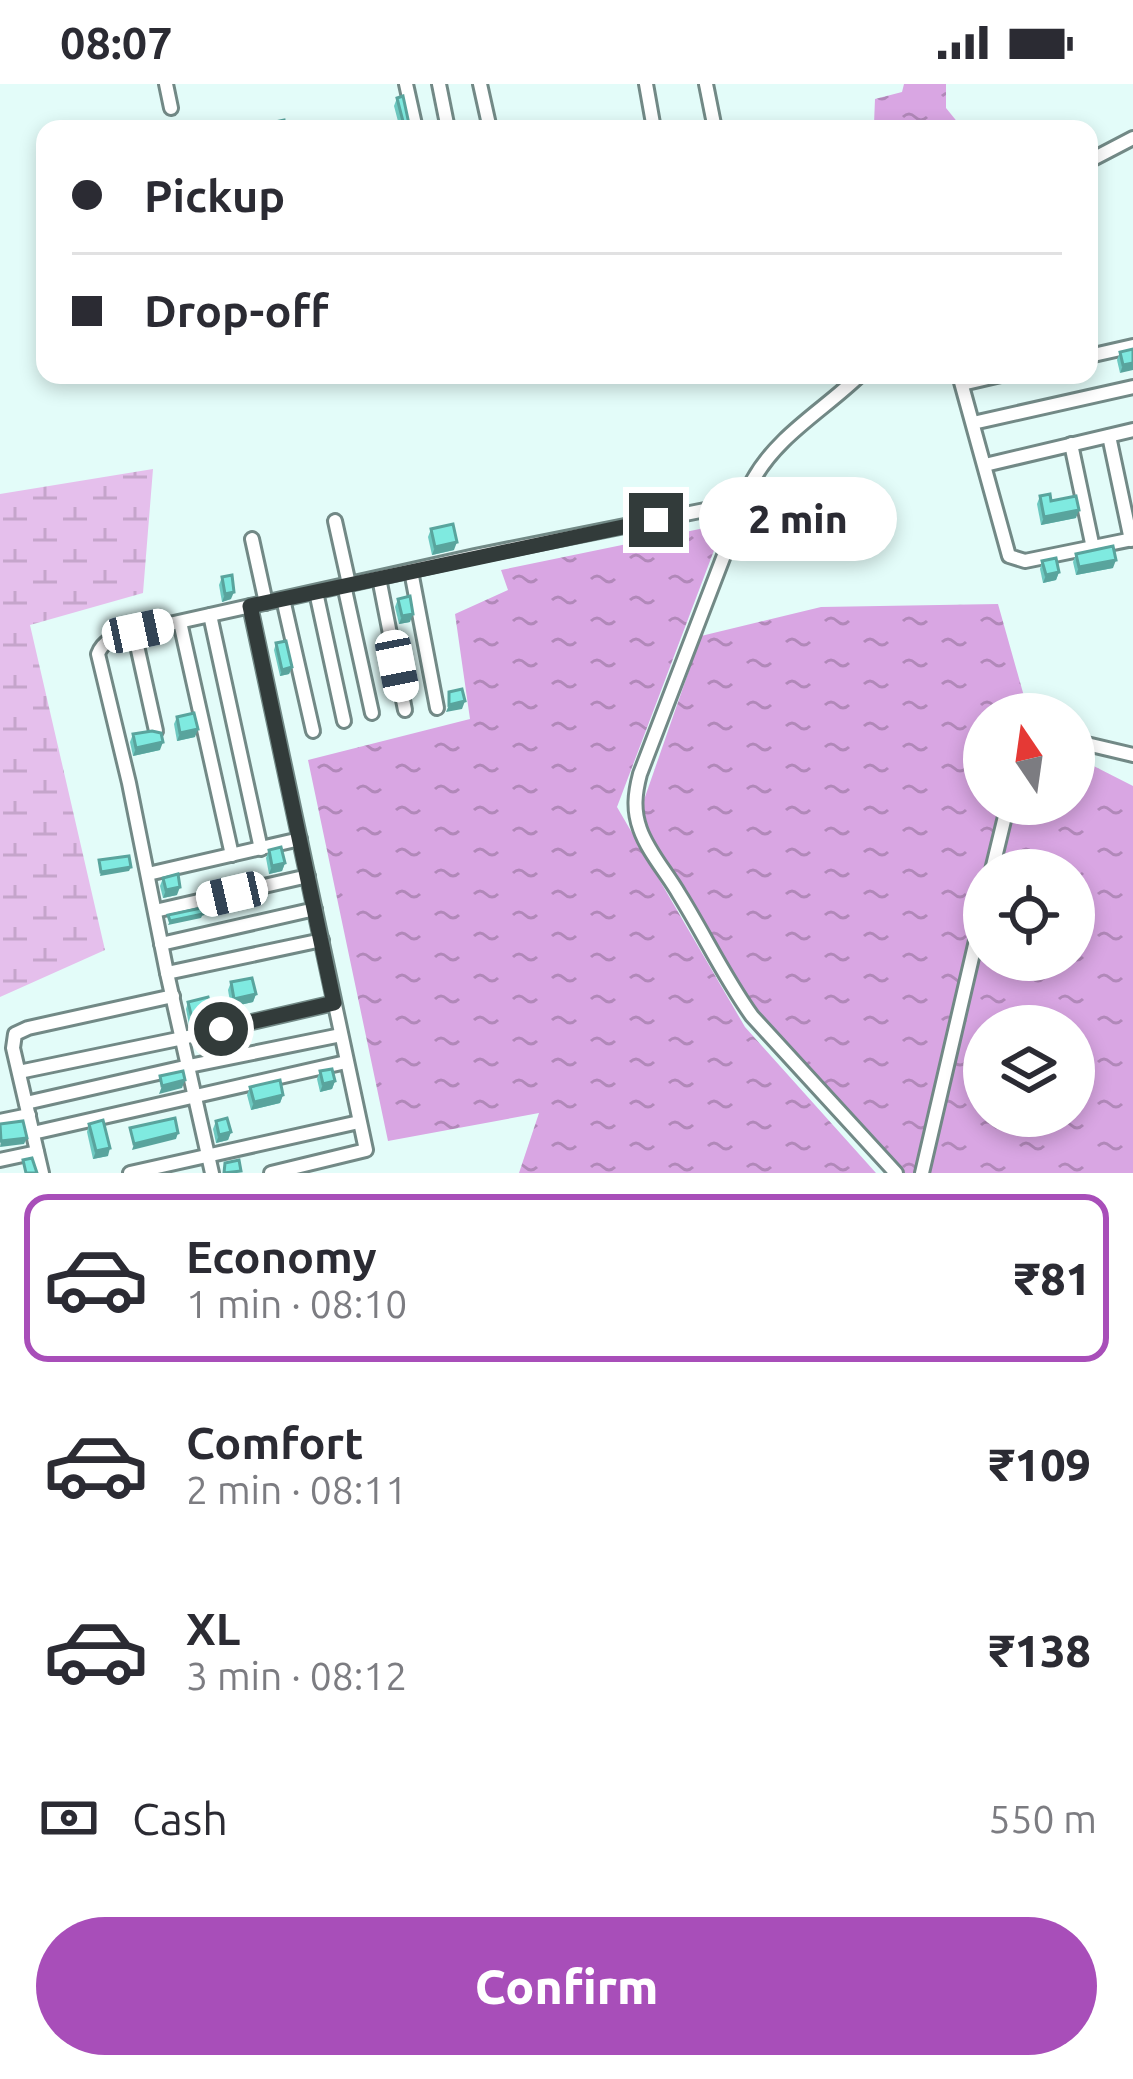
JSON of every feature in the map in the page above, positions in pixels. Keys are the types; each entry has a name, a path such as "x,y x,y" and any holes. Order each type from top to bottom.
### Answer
{"street":[{"path":"166,84 171,108"},
{"path":"406,84 414,120"},
{"path":"439,84 446,120"},
{"path":"480,84 488,120"},
{"path":"646,84 652,120"},
{"path":"706,84 714,120"},
{"path":"1098,156 1133,138"},
{"path":"1098,354 1133,346"},
{"path":"849,384 784,440 753,480 640,774 635,809 645,840 731,987 896,1173"},
{"path":"961,384 1009,556 1025,561 1132,540 1109,436"},
{"path":"973,423 1133,387"},
{"path":"985,465 1133,430"},
{"path":"1071,444 1093,548"},
{"path":"212,1173 98,654 101,645 134,632 688,513 717,509 741,514"},
{"path":"334,521 372,713"},
{"path":"252,539 266,603"},
{"path":"411,571 437,707"},
{"path":"379,578 405,710"},
{"path":"316,592 344,721"},
{"path":"283,599 313,731"},
{"path":"250,606 366,1150 272,1173"},
{"path":"210,615 261,849"},
{"path":"180,622 232,855"},
{"path":"134,632 156,731"},
{"path":"1095,746 1133,755"},
{"path":"148,874 300,839"},
{"path":"155,911 308,876"},
{"path":"161,944 315,909"},
{"path":"167,973 322,940"},
{"path":"922,1173 967,981"},
{"path":"42,1173 15,1034 172,997"},
{"path":"19,1072 334,1003"},
{"path":"0,1121 27,1109 189,1066 341,1036"},
{"path":"33,1132 346,1062"},
{"path":"130,1173 359,1123"},
{"path":"0,1160 37,1152"}],"green space":[{"path":"153,469 143,593 30,625 105,950 0,997 0,494"}],"water":[{"path":"904,84 946,84 946,108 956,120 874,120 875,99 902,92"},
{"path":"724,524 617,807 745,1027 876,1173 519,1173 539,1113 388,1141 308,760 470,719 455,614 508,590 501,570"},
{"path":"998,604 1023,693 963,693 963,825 1095,825 1095,767 1133,786 1133,1173 889,1173 752,1016 637,820 701,636 821,607"}],"building":[{"path":"403,96 408,120 403,120 397,98"},
{"path":"1133,349 1133,363 1123,365 1120,352"},
{"path":"1050,494 1051,501 1076,496 1079,510 1044,517 1040,496"},
{"path":"453,524 457,542 435,547 431,529"},
{"path":"1113,546 1116,560 1079,567 1076,554"},
{"path":"1056,558 1059,572 1046,575 1042,561"},
{"path":"232,575 234,592 225,594 222,577"},
{"path":"410,596 413,614 402,616 398,599"},
{"path":"286,641 292,667 282,670 276,643"},
{"path":"462,689 465,701 449,705 449,692"},
{"path":"194,713 198,729 180,733 177,717"},
{"path":"161,733 163,742 136,748 133,734"},
{"path":"281,847 285,863 272,866 269,850"},
{"path":"129,856 131,867 101,872 99,860"},
{"path":"178,874 180,887 166,890 163,878"},
{"path":"201,908 203,914 170,921 168,915"},
{"path":"252,978 256,994 234,999 231,982"},
{"path":"208,997 210,1005 226,1001 228,1010 192,1018 188,1002"},
{"path":"332,1069 335,1081 323,1084 320,1071"},
{"path":"183,1071 185,1080 162,1086 160,1076"},
{"path":"280,1080 283,1095 254,1102 250,1087"},
{"path":"175,1118 178,1133 134,1144 130,1128"},
{"path":"227,1118 231,1132 219,1135 216,1121"},
{"path":"103,1120 110,1148 96,1151 89,1124"},
{"path":"23,1121 27,1138 1,1141 0,1124"},
{"path":"32,1158 37,1173 26,1173 23,1160"},
{"path":"239,1160 241,1171 224,1173 225,1163"}],"route":[{"path":"221,1029 334,1003 250,606 656,520"}]}
